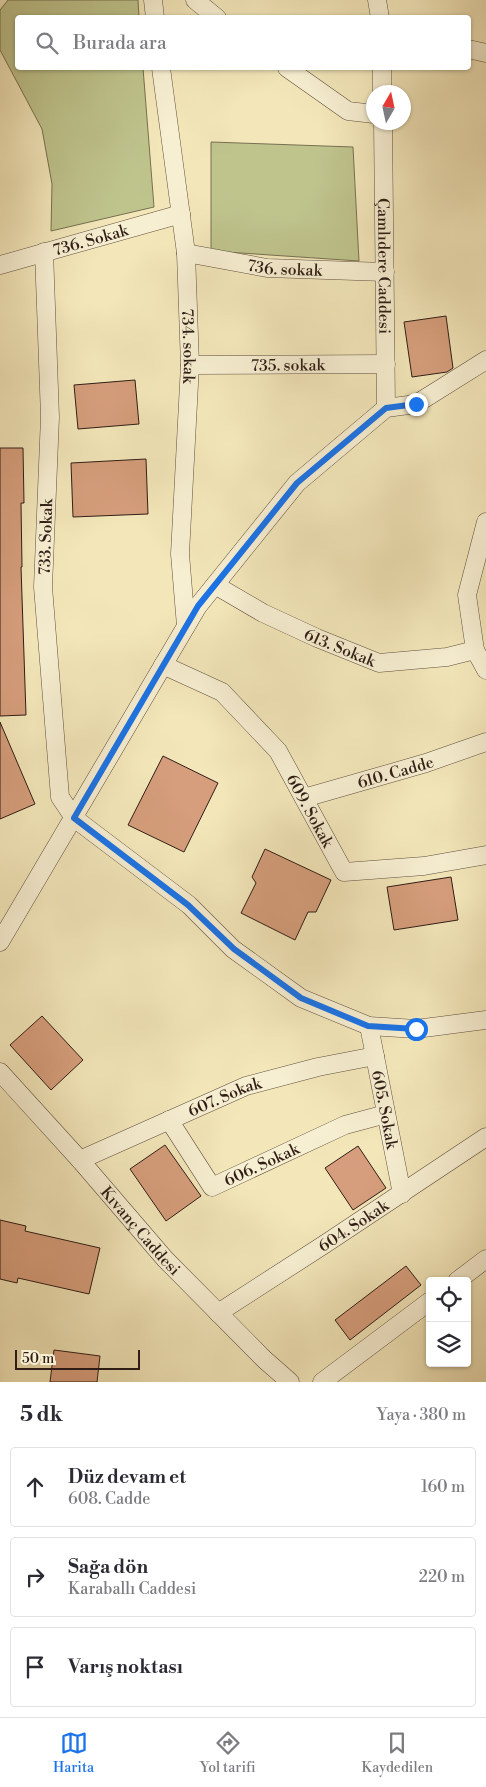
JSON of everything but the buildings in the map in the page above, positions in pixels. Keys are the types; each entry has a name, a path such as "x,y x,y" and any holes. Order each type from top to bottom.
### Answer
{"street":[{"path":"153,0 155,15"},
{"path":"195,0 213,15"},
{"path":"377,0 380,15"},
{"path":"471,50 486,53"},
{"name":"734. sokak","path":"162,70 186,253 190,365 180,554 186,626"},
{"path":"289,70 348,110 366,113"},
{"path":"382,70 382,85"},
{"name":"Çamlıdere Caddesi","path":"383,130 386,408"},
{"name":"736. Sokak","path":"0,265 181,214"},
{"name":"733. Sokak","path":"44,252 50,417 43,587 60,797 74,818 188,905 234,949 301,998 368,1026 416,1029 486,1020"},
{"name":"736. sokak","path":"186,253 267,268 385,272"},
{"path":"2,930 74,818 198,606 297,483 386,408 416,404 486,360"},
{"name":"735. sokak","path":"190,365 386,364"},
{"path":"486,522 467,595 475,650 486,670"},
{"name":"613. Sokak","path":"215,585 262,613 317,638 379,662 447,657 475,650"},
{"name":"609. Sokak","path":"163,665 222,692 278,751 344,872 424,866 486,855"},
{"name":"610. Cadde","path":"304,798 426,763 486,742"},
{"name":"605. Sokak","path":"368,1026 402,1194"},
{"name":"607. Sokak","path":"80,1160 246,1086 318,1067 375,1056"},
{"name":"Kıvanç Caddesi","path":"0,1072 80,1160 165,1259 265,1360 290,1382"},
{"name":"606. Sokak","path":"169,1120 212,1187 345,1125 386,1114"},
{"name":"604. Sokak","path":"218,1312 402,1194 486,1137"},
{"path":"462,1277 486,1259"},
{"path":"322,1382 426,1304"}],"green space":[{"path":"8,0 138,0 139,15 15,15 15,70 143,70 154,207 51,231 52,184 42,129 0,50 0,10"},
{"path":"211,142 353,147 359,261 211,251"}],"route":[{"path":"416,404 386,408 297,483 198,606 74,818 188,905 234,949 301,998 368,1026 416,1029"}]}
